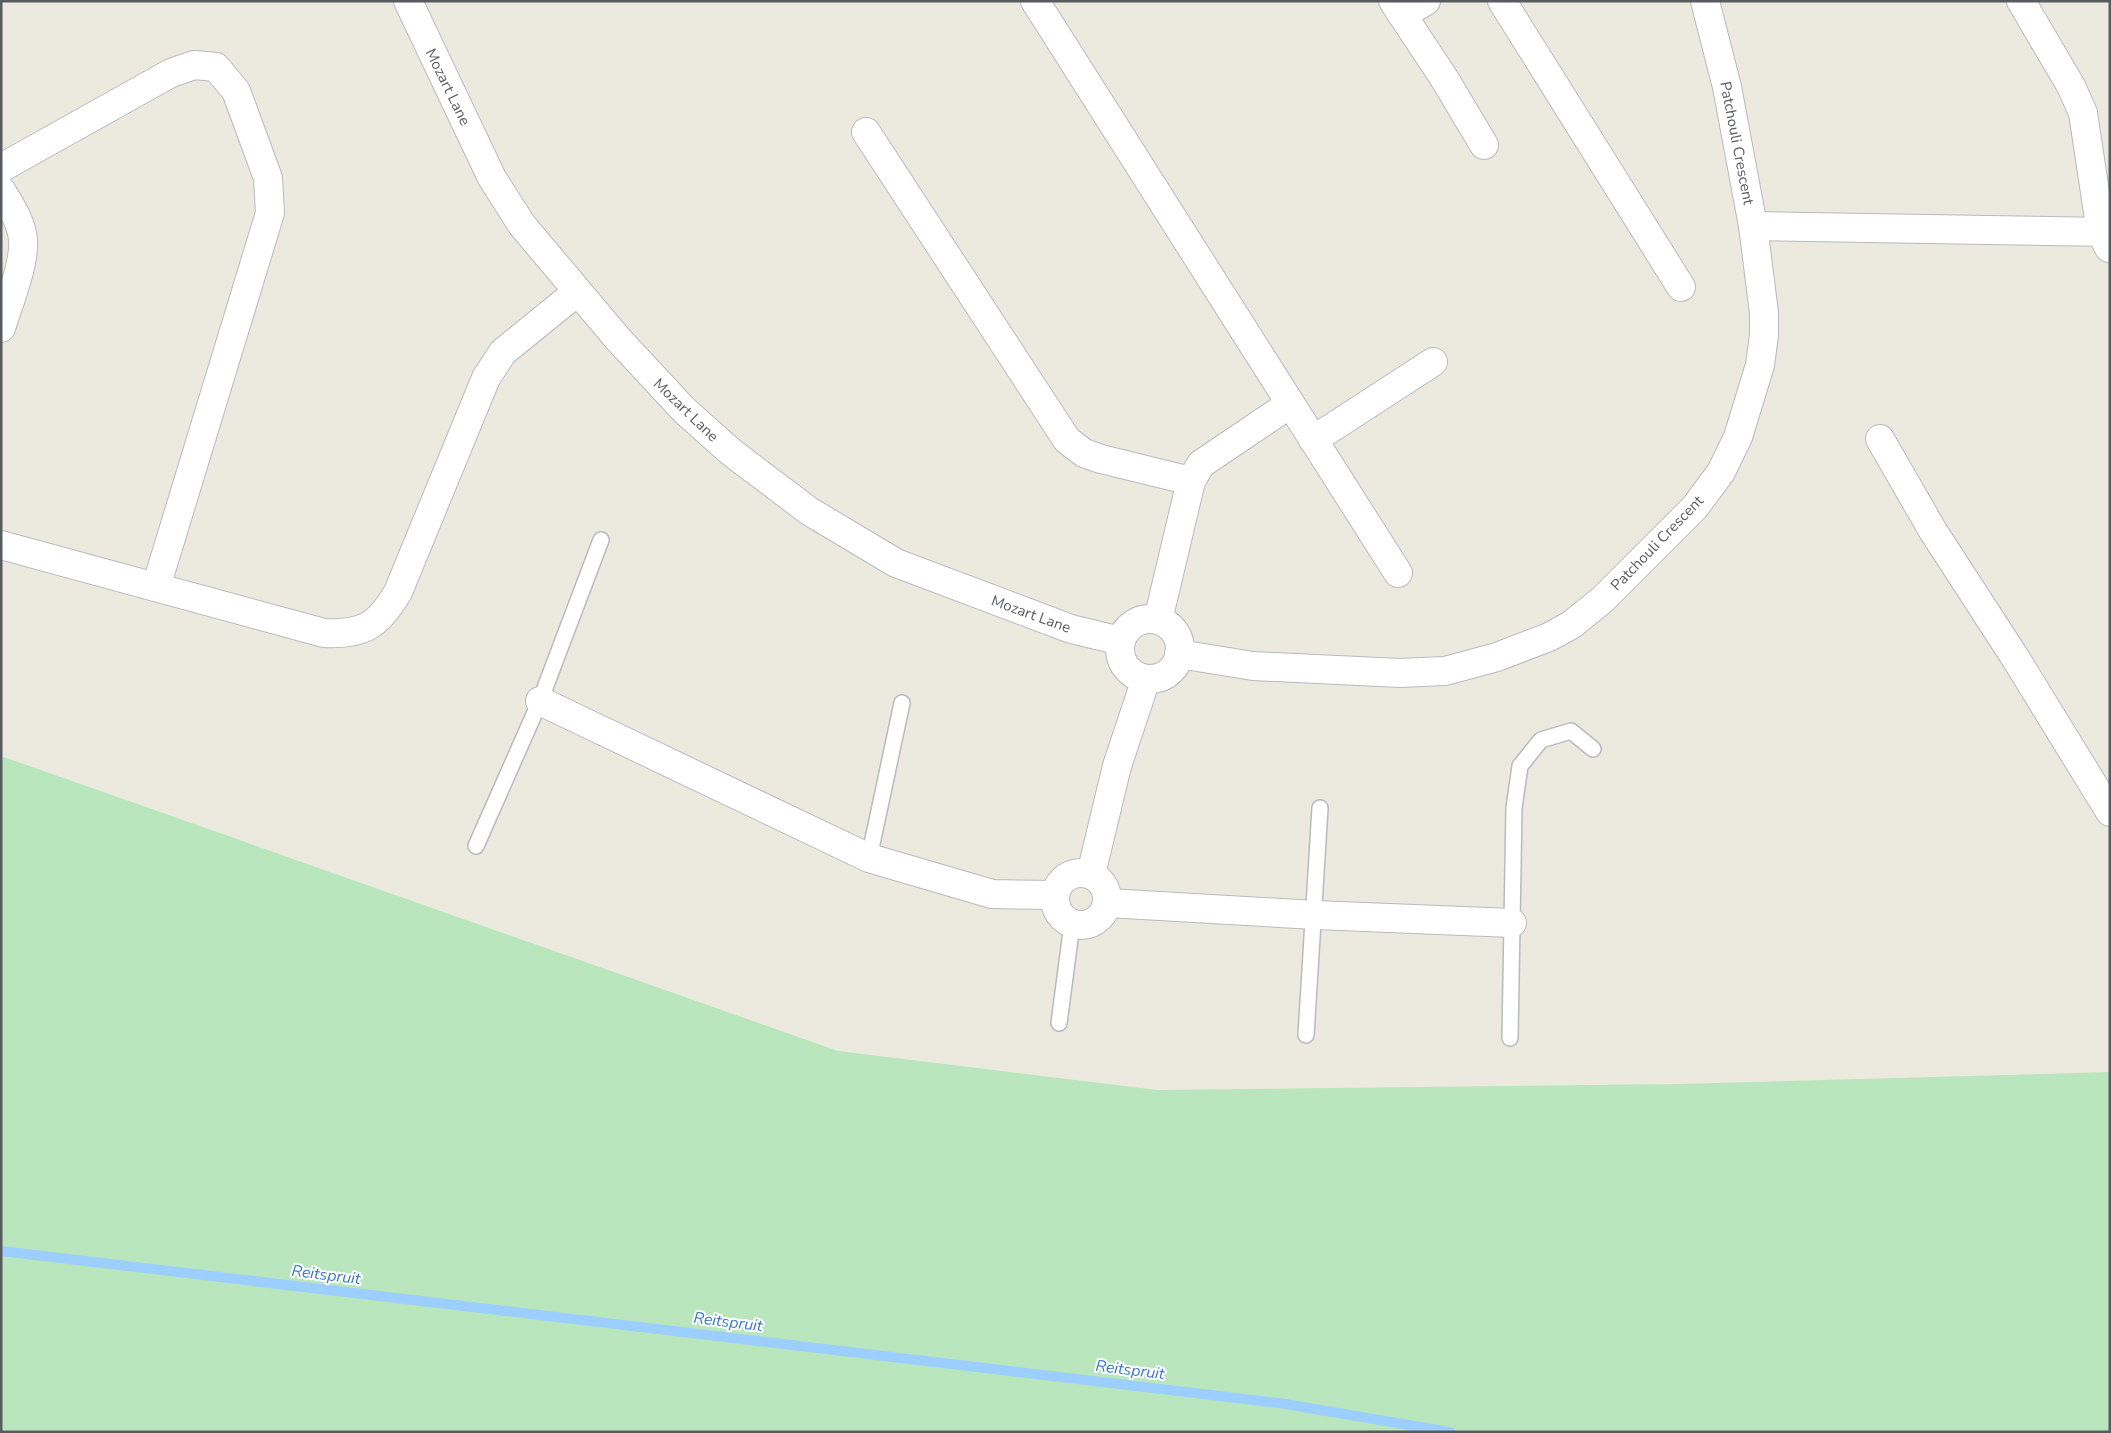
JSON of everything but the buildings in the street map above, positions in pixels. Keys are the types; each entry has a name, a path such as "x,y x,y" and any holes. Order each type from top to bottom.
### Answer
{"street":[{"name":"Mozart Lane","path":"408,1 492,178 522,225 642,367 684,410 731,452 816,515 896,563 1071,629 1121,641"},
{"path":"1035,1 1398,573"},
{"path":"1426,1 1398,8 1484,145"},
{"path":"1502,1 1681,287"},
{"name":"Patchouli Crescent","path":"1179,654 1253,666 1400,673 1445,671 1497,657 1549,637 1570,625 1614,588 1695,507 1721,472 1738,437 1760,365 1764,335 1764,314 1753,226 1727,87 1705,1"},
{"path":"1753,226 2107,238 2082,113 2071,86 2021,1"},
{"path":"1,168 171,73 194,65 216,67 236,91 268,178 270,213 156,587"},
{"path":"866,132 1067,440 1084,453 1101,459 1190,481"},
{"path":"1,190 16,216 23,240 20,267 1,328"},
{"path":"1,545 324,633 347,634 368,626 387,612 398,592 486,378 504,352 577,292"},
{"path":"1313,440 1433,362"},
{"path":"1158,620 1190,481 1201,464 1290,404"},
{"path":"1880,439 1933,531 2016,659 2110,812"},
{"path":"1149,619 1158,620 1174,630 1181,649 1179,660 1166,675 1156,679 1146,679 1136,676 1128,669 1120,650 1121,641 1131,625 1149,619"},
{"path":"1091,874 1117,766 1146,679"},
{"path":"540,701 869,858 992,894 1055,895"},
{"path":"1079,872 1091,874 1101,880 1107,891 1108,903 1104,914 1095,922 1084,926 1072,924 1062,918 1056,907 1055,895 1059,884 1068,876 1079,872"},
{"path":"1108,903 1315,915 1512,923"}],"lane":[{"path":"476,846 540,701 601,540"},
{"path":"869,858 902,703"},
{"path":"1510,1038 1514,808 1520,766 1541,740 1571,732 1593,749"},
{"path":"1306,1035 1315,915 1320,808"},
{"path":"1059,1023 1072,924"}],"green space":[{"name":"Reitspruit","path":"1,756 838,1051 1157,1090 1681,1084 2110,1072 2110,1432 1,1432"}],"waterway":[{"name":"Reitspruit","path":"1,1251 1279,1403 1450,1432"}]}
